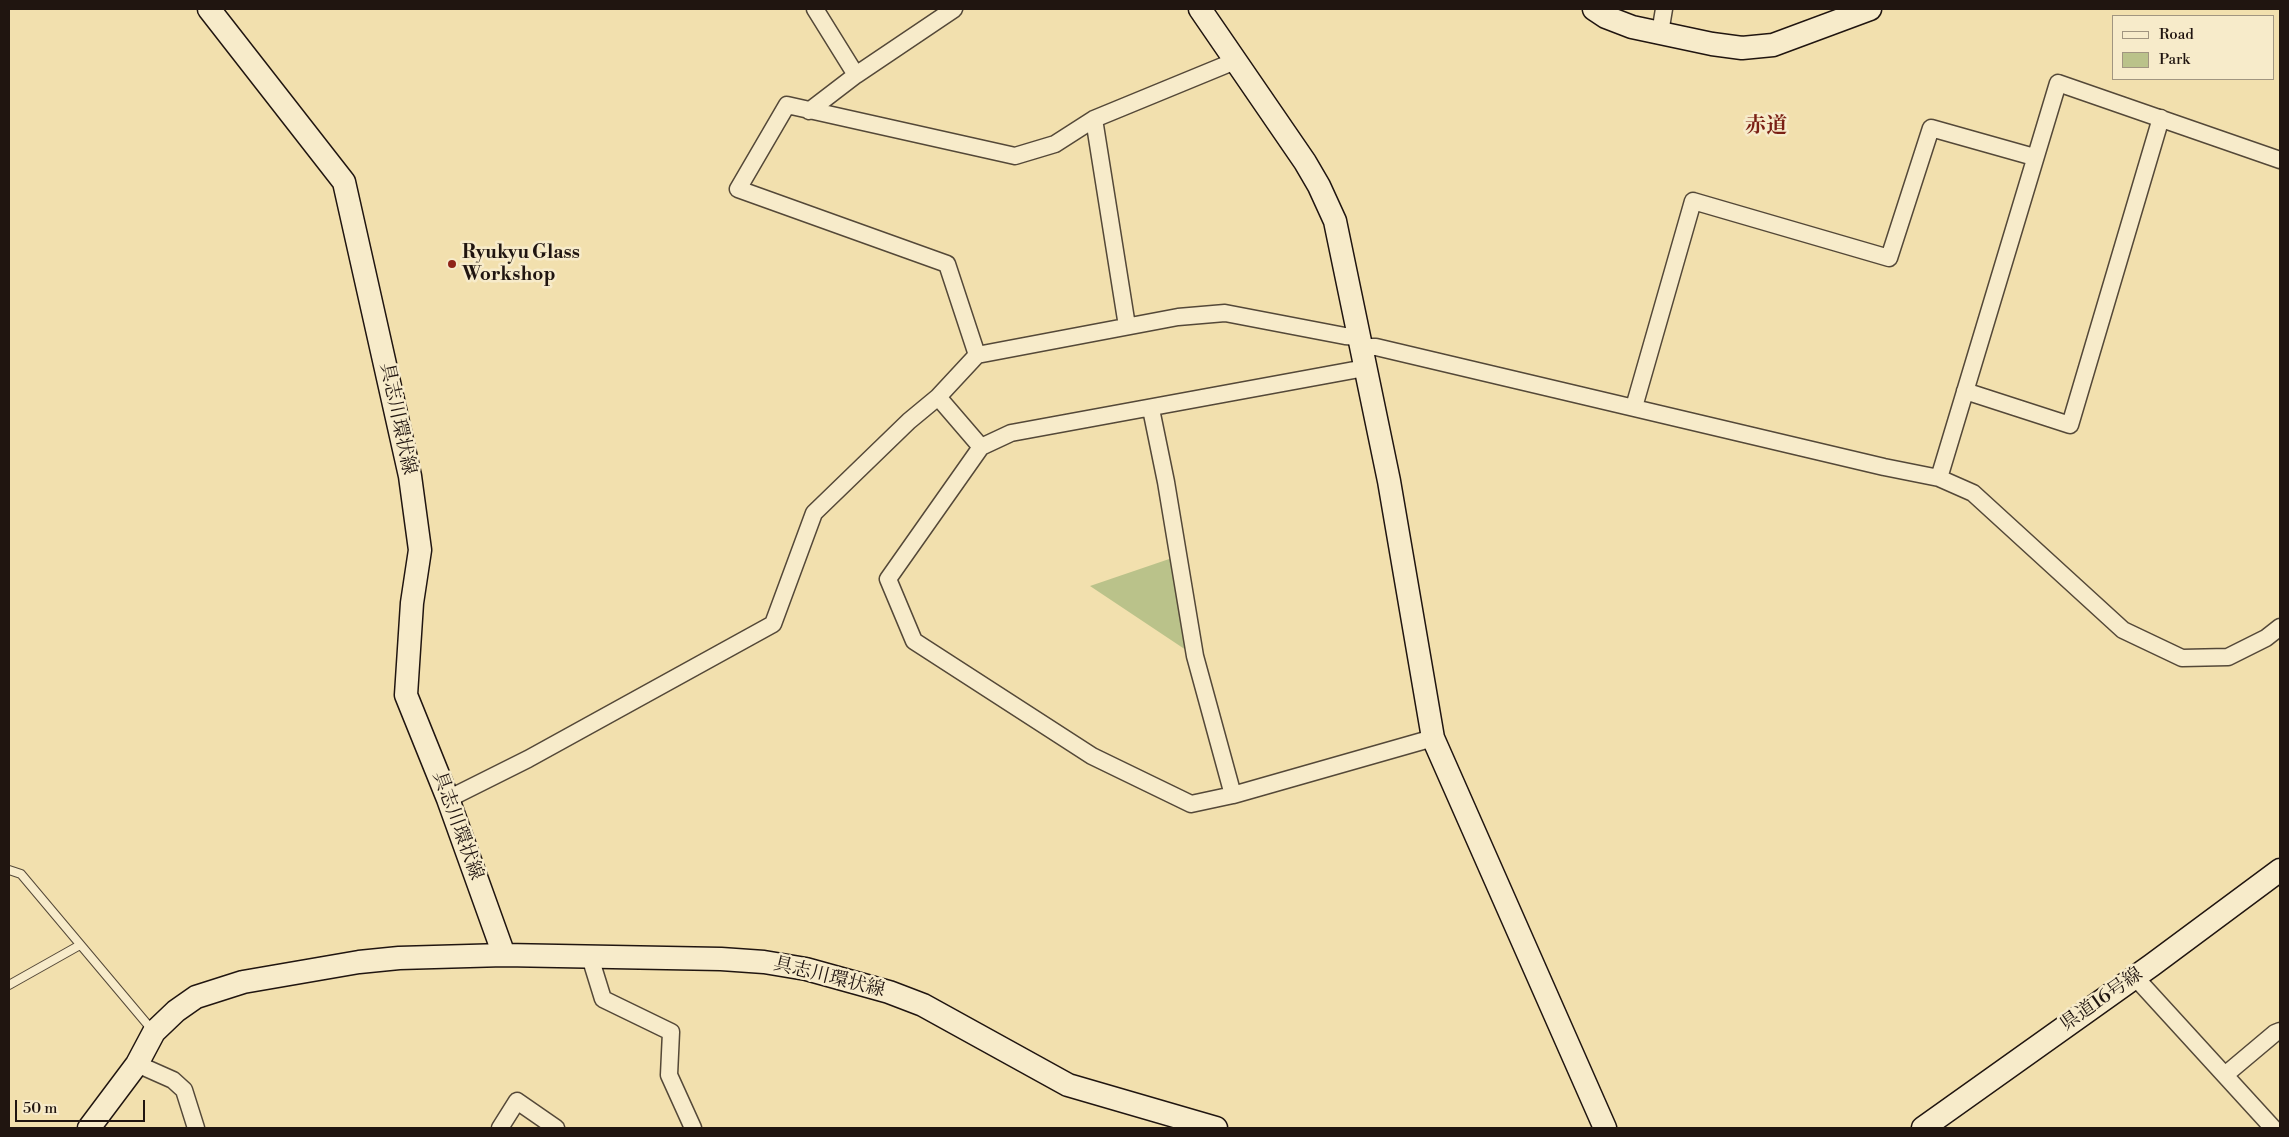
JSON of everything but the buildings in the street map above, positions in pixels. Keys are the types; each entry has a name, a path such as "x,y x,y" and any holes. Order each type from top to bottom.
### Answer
{"main road":[{"name":"具志川環状線","path":"209,9 344,182 410,476 420,550 412,603 406,695 448,799 504,955 721,958 806,968 889,992 923,1005 1068,1085 1216,1128"},
{"path":"1200,9 1305,162 1329,205 1340,241 1389,481 1433,738 1605,1128"},
{"path":"1594,9 1606,17 1632,27 1742,48 1773,45 1870,9"},
{"name":"県道16号線","path":"1937,1124 2280,870"},
{"path":"89,1128 137,1064 154,1032 176,1011 196,998 243,982 359,962 400,958 504,955"}],"street":[{"path":"815,9 856,75"},
{"path":"809,111 856,75 954,9"},
{"path":"1660,33 1664,9"},
{"path":"977,355 946,264 738,189 787,105 1016,156 1055,144 1094,119 1235,61"},
{"path":"1939,478 2058,83 2280,160"},
{"path":"1965,391 2070,425 2161,118"},
{"path":"1094,119 1127,326"},
{"path":"1634,407 1693,201 1889,258 1931,128 2034,158"},
{"path":"448,799 528,759 773,624 814,513 909,421 938,397 977,355 1178,317 1225,313 1344,336 1361,350"},
{"path":"1433,738 1233,795 1191,804 1092,756 914,641 888,579 981,447 1011,433 1151,408 1361,350 1376,348 1884,467 1939,478 1974,493 2123,630 2182,658 2228,657 2266,638 2280,627"},
{"path":"938,397 981,447"},
{"path":"1151,408 1166,482 1195,656 1233,795"},
{"path":"590,957 603,999 671,1032 668,1075 693,1128"},
{"path":"2135,977 2273,1128"},
{"path":"2225,1075 2275,1033 2280,1031"},
{"path":"137,1064 173,1080 184,1090 196,1128"},
{"path":"500,1128 517,1102 556,1128"}],"lane":[{"path":"9,870 21,874 154,1032"},
{"path":"9,985 80,945"}],"green space":[{"path":"1178,556 1195,656 1090,586"}],"place":[{"name":"Ryukyu Glass Workshop","path":"452,264"}],"district":[{"name":"赤道","path":"1766,127"}]}
